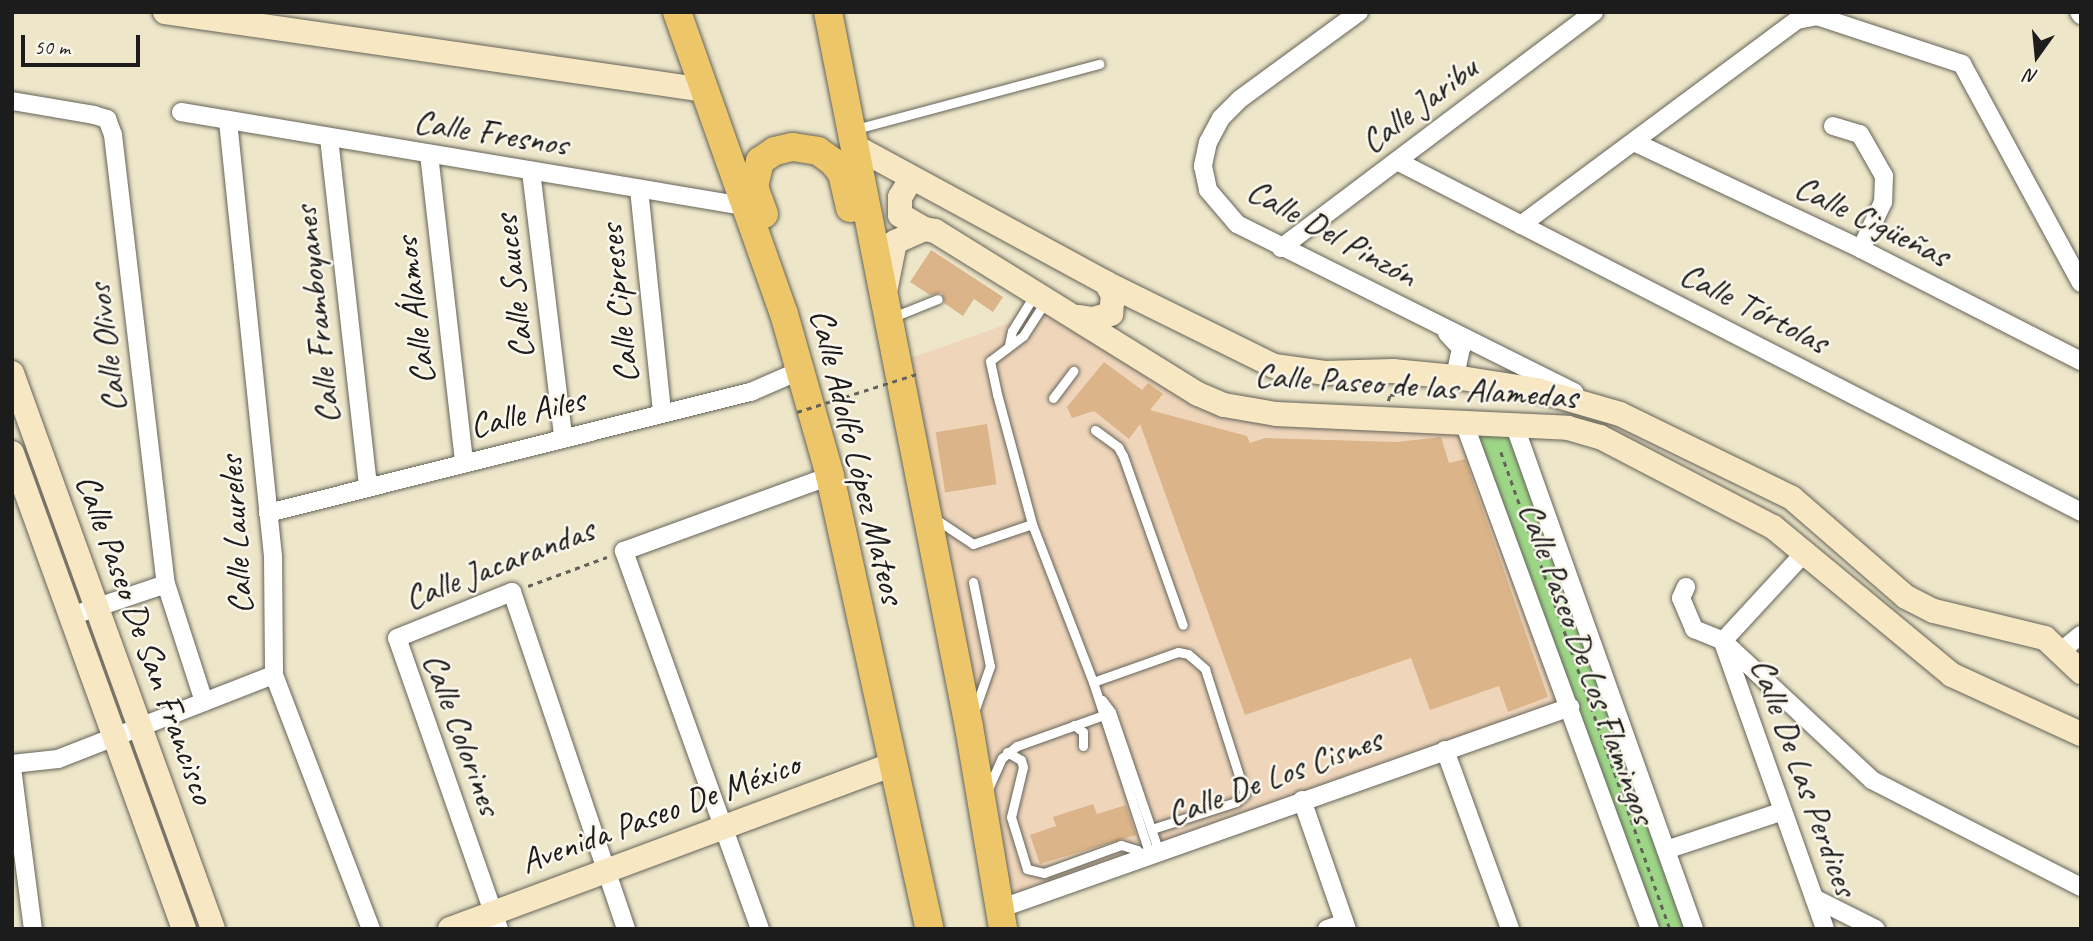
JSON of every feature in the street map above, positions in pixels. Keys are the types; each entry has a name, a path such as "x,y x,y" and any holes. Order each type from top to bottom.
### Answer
{"main road":[{"name":"Calle Adolfo López Mateos","path":"677,12 744,206 785,314 830,476 930,929"},
{"name":"Calle Adolfo López Mateos","path":"828,12 968,727 993,877 997,922"},
{"path":"785,314 775,248 754,187 760,161 793,147 818,151 842,173 863,276 886,309"}],"street":[{"path":"164,12 705,90"},
{"name":"Calle Del Pinzón","path":"1359,12 1240,99 1222,118 1208,142 1203,166 1208,190 1219,207 1237,224 1281,248 1620,414"},
{"name":"Calle Jaribu","path":"1281,248 1594,12"},
{"path":"1521,225 1797,20 1817,16 1962,64 2081,282"},
{"name":"Calle Olivos","path":"12,101 107,119 113,135 166,584 204,702"},
{"name":"Calle Fresnos","path":"181,112 744,206"},
{"name":"Calle Laureles","path":"228,121 268,513 274,675 371,929"},
{"path":"1833,126 1860,134 1884,176 1883,202 1861,249"},
{"name":"Calle Framboyanes","path":"329,138 368,485"},
{"name":"Calle Paseo de las Alamedas","path":"854,139 911,179 1106,283 1274,366 1313,372 1393,371 1455,377 1537,390 1620,414 1792,498 1906,597 1934,611 2045,638 2081,672"},
{"name":"Calle Cigüeñas","path":"1634,142 1861,249 2081,361"},
{"name":"Calle Álamos","path":"429,154 464,461"},
{"name":"Calle Tórtolas","path":"1397,162 2081,512"},
{"name":"Calle Sauces","path":"531,171 563,437"},
{"path":"911,179 900,197 900,215 924,229"},
{"name":"Calle Cipreses","path":"639,189 662,412"},
{"path":"886,309 895,242 924,229"},
{"name":"Calle Paseo de las Alamedas","path":"924,229 946,235 970,256 1042,295 1198,394 1224,405 1276,414 1568,428 1633,450 1736,505 1805,552 1885,624 1968,684 2081,734"},
{"path":"2059,240 2081,248"},
{"path":"1078,317 1093,319 1111,314 1113,295 1106,283"},
{"path":"1442,328 1461,348 1455,377"},
{"name":"Calle Ailes","path":"268,513 368,485 751,392 799,371"},
{"name":"Calle Paseo De San Francisco","path":"12,373 213,929"},
{"name":"Calle Paseo De Los Flamingos","path":"1463,421 1650,929"},
{"name":"Calle Paseo De Los Flamingos","path":"1514,424 1694,929"},
{"name":"Calle Paseo De San Francisco","path":"12,453 184,929"},
{"name":"Calle Jacarandas","path":"760,929 624,551 830,476"},
{"name":"Calle De Las Perdices","path":"1805,552 1723,641 1825,929"},
{"path":"71,616 166,584"},
{"path":"1686,587 1681,598 1694,629 1723,641 1872,780 2081,887"},
{"path":"512,592 626,929"},
{"name":"Calle Jacarandas","path":"397,638 512,592"},
{"path":"1885,624 1906,597"},
{"path":"2061,651 2081,635"},
{"name":"Calle Colorines","path":"397,638 496,921"},
{"path":"33,929 12,766 58,759 274,675"},
{"name":"Calle De Los Cisnes","path":"997,922 1150,855 1570,706"},
{"path":"1445,750 1510,929"},
{"name":"Avenida Paseo De México","path":"450,929 496,921 605,871 894,764"},
{"path":"1302,800 1346,926 1327,929"},
{"path":"1666,850 1783,811"},
{"path":"1814,898 1876,929"}],"lane":[{"path":"854,139 1099,64"},
{"path":"1042,295 1012,331 1009,345 990,360 1032,524 1152,830 1150,855"},
{"path":"886,309 938,299"},
{"path":"1053,398 1073,371"},
{"path":"1095,430 1118,446 1123,456 1183,625"},
{"path":"927,515 973,544 1032,524"},
{"path":"968,727 990,666 973,582"},
{"path":"1095,687 1129,668 1178,652 1197,660 1209,677 1245,782 1245,794 1237,802 1152,830"},
{"path":"981,803 1007,752 1107,713"},
{"path":"1107,713 1111,736 1150,855"},
{"path":"1074,725 1083,732 1083,746"},
{"path":"1007,752 1021,760 1023,767 1011,817 1027,869 1044,873 1121,845 1150,855"}],"path":[{"path":"797,412 917,374"},
{"path":"1501,452 1670,929"},
{"name":"Calle Jacarandas","path":"512,592 624,551"},
{"path":"1628,866 1666,850"}],"shaded area":[{"path":"1027,296 1198,394 1463,420 1570,707 999,909 897,363 1010,323"}],"green space":[{"path":"1463,420 1514,424 1693,929 1650,929"}],"building":[{"path":"931,250 1003,297 993,312 974,299 963,316 944,303 942,293 930,295 910,282"},
{"path":"1104,362 1142,390 1148,383 1163,394 1150,410 1247,436 1250,443 1265,438 1397,442 1441,437 1449,463 1465,459 1548,697 1508,712 1499,686 1430,710 1411,658 1245,715 1140,424 1129,439 1094,411 1072,418 1067,407"},
{"path":"987,424 997,484 945,492 936,432"},
{"path":"1093,804 1097,814 1126,805 1136,835 1040,864 1030,835 1056,826 1053,817"}]}
